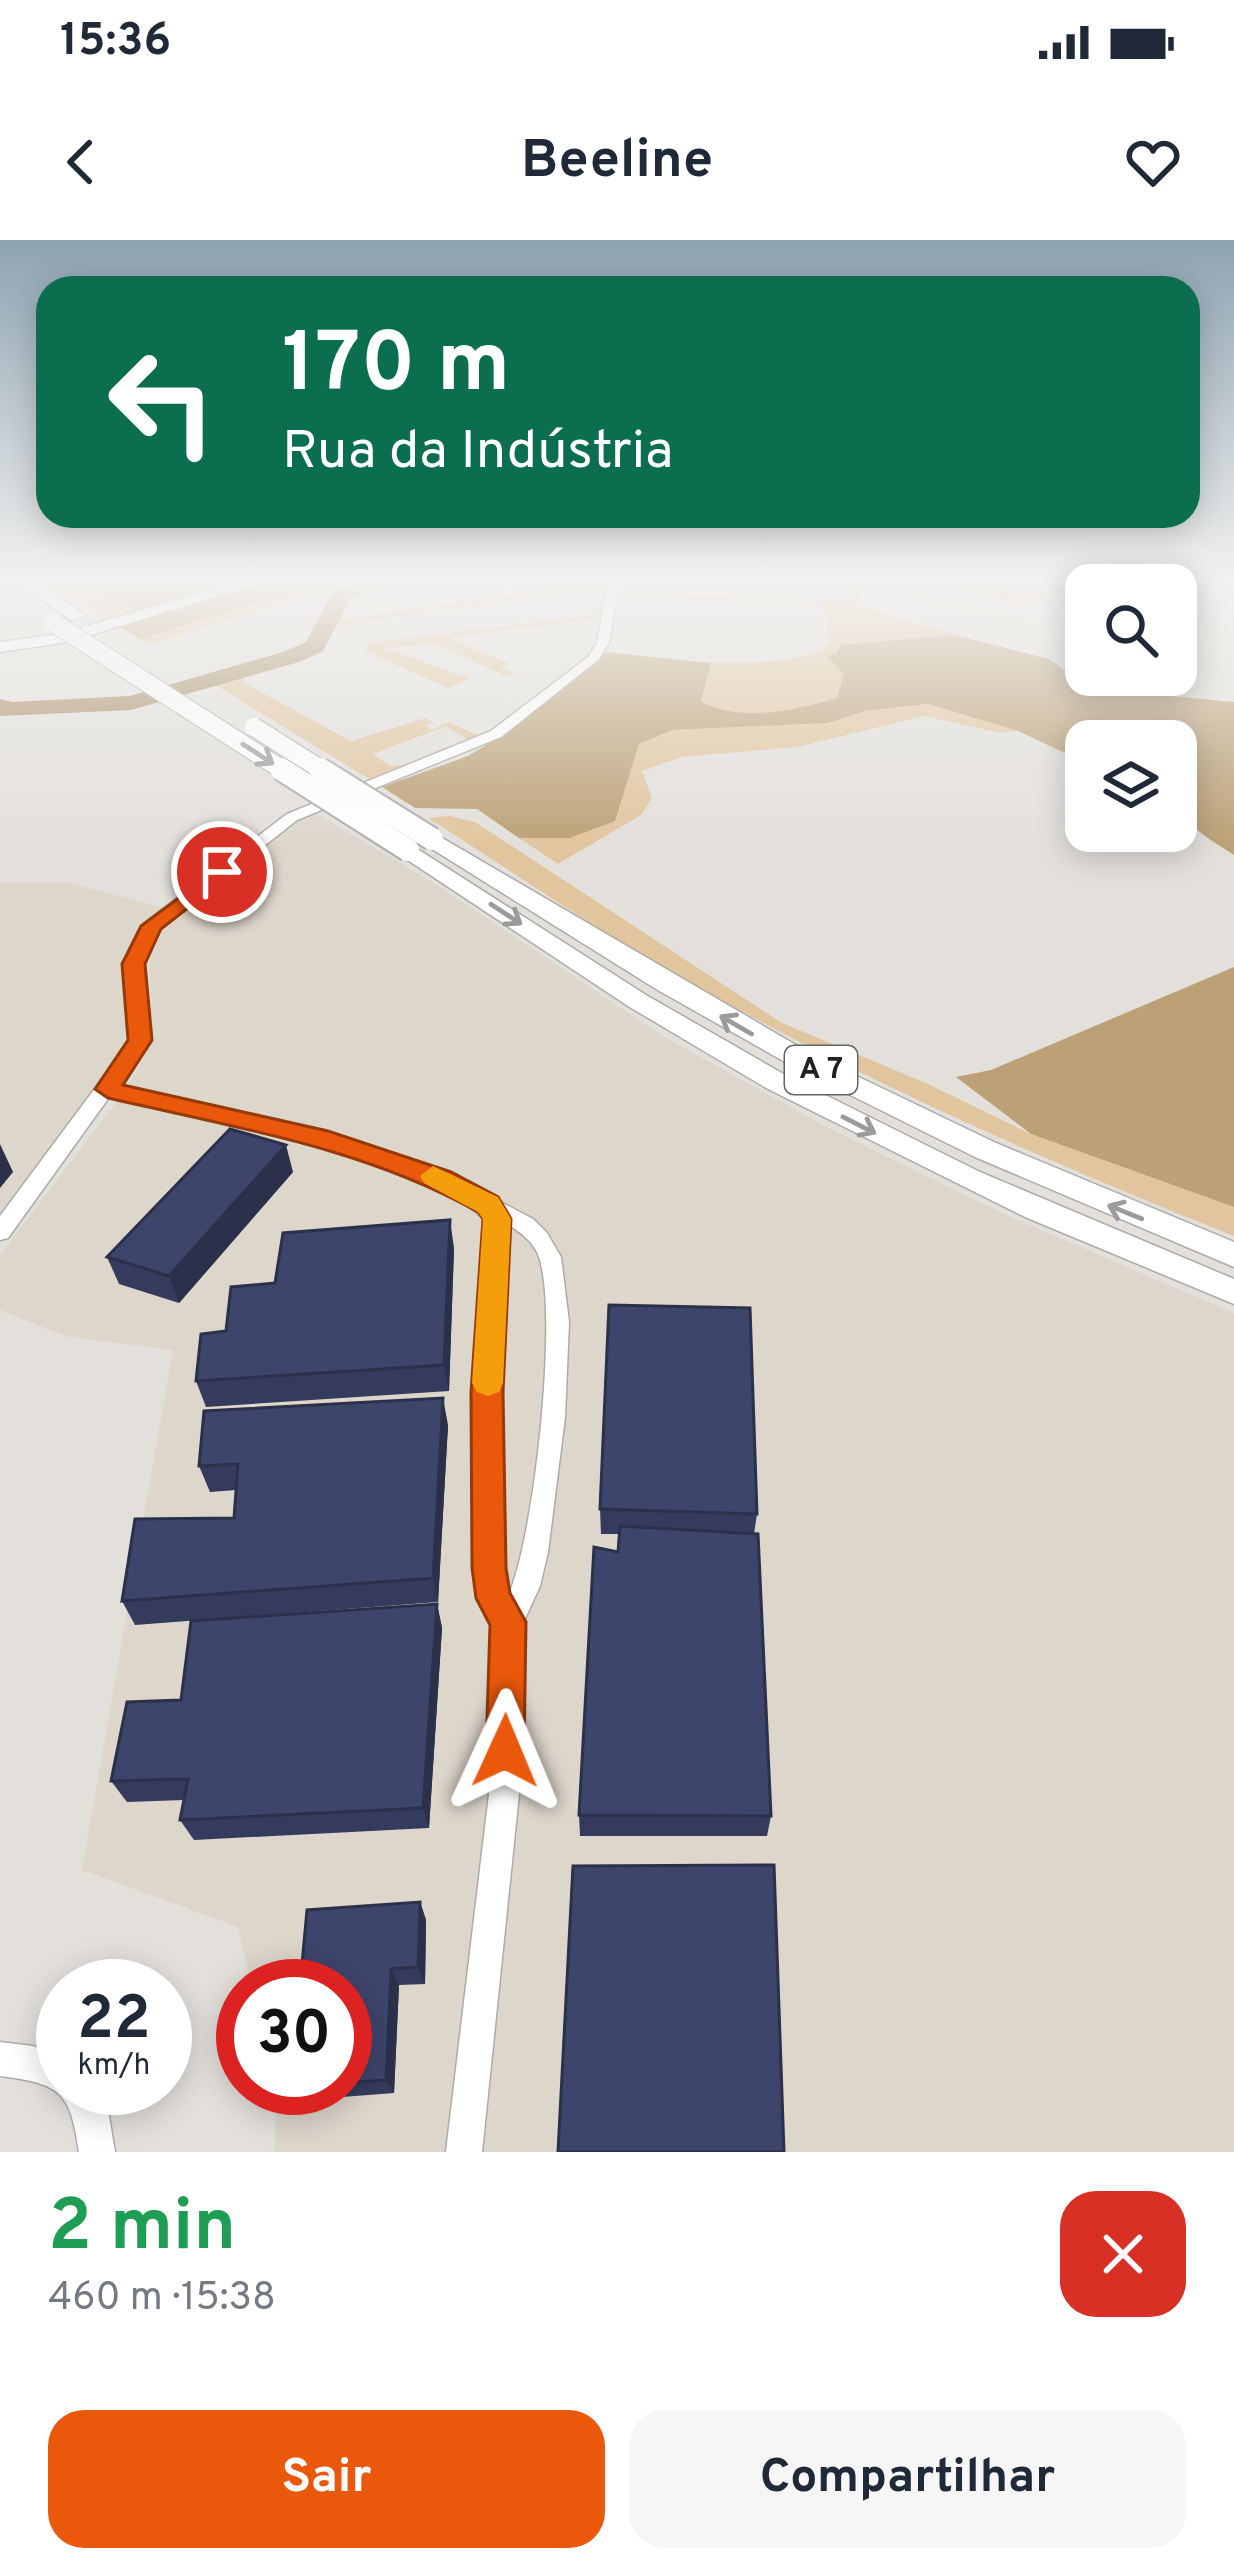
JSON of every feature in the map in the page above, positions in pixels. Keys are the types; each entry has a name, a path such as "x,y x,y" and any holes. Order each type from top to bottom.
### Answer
{"highway":[{"name":"A 7","path":"131,669 420,844 846,1084 1035,1173 1234,1255"},
{"name":"A 7","path":"157,669 420,844 646,1006 769,1078 1011,1198 1234,1292"}],"street":[{"path":"0,1232 140,1040 134,964 152,926 292,818 496,734 580,669"},
{"path":"108,1089 328,1140 441,1178 530,1226 549,1254 556,1279 556,1374 533,1561 508,1622 504,1794 464,2152"},
{"path":"488,1204 500,1229 487,1392 489,1568 494,1598 508,1622"},
{"path":"0,2059 36,2064"},
{"path":"91,2115 97,2152"}],"shaded area":[{"path":"259,669 242,682 351,741 426,718 433,722 426,725 431,730 449,722 479,736 371,780 202,677","holes":["446,726 467,739 390,766 373,754"]},
{"path":"406,669 444,669 470,679 448,688"},
{"path":"585,669 709,669 701,701 732,712 768,712 837,698 844,674 839,669 1063,669 1065,696 1171,696 1234,702 1234,855 1197,830 1197,720 1065,720 1065,753 1018,731 928,704 865,711 828,723 672,730 639,744 615,821 570,838 519,838 477,809 415,808 382,787 468,756 508,732"},
{"path":"709,669 852,669 844,674 838,698 787,710 750,713 701,701"},
{"path":"928,704 1018,731 1001,733 924,716 797,747 681,757 642,771 652,798 641,815 558,864 519,838 570,838 614,821 639,744 672,730 828,723 865,711"},
{"path":"311,810 437,885 661,1035 823,1125 1006,1215 1234,1313 1234,2152 275,2152 276,2115 372,2115 372,1959 246,1959 238,1927 82,1870 173,1350 68,1337 0,1310 0,1255 124,1092 146,1054 152,1033 149,962 163,931"},
{"path":"449,816 475,822 782,1023 928,1084 1031,1134 1234,1207 1234,1236 957,1118 756,1019 623,944 428,818"},
{"path":"0,883 70,883 163,908 127,958 130,1042 0,1220"},
{"path":"1234,967 1234,1207 1031,1134 956,1077 991,1070"}],"building":[{"path":"230,1129 286,1145 169,1276 107,1257"},
{"path":"450,1220 444,1365 196,1381 201,1334 226,1331 231,1287 275,1283 283,1233"},
{"path":"609,1305 750,1308 757,1514 600,1509"},
{"path":"443,1398 433,1578 122,1601 135,1519 234,1518 238,1464 199,1466 204,1411"},
{"path":"620,1526 758,1534 771,1816 579,1815 594,1547 618,1552"},
{"path":"437,1604 423,1808 180,1820 188,1779 111,1781 127,1702 181,1700 191,1621"},
{"path":"774,1865 784,2152 558,2152 573,1866"},
{"path":"420,1902 418,1967 391,1969 386,2080 372,2081 372,1959 302,1959 307,1910"}],"waterway":[{"path":"0,706 8,710 131,703 248,669"}],"slow traffic":[{"path":"433,1176 488,1204 500,1229 488,1383"}],"route":[{"path":"222,872 152,926 134,964 140,1040 108,1089 328,1140 441,1178 488,1204 497,1219 487,1392 489,1568 494,1598 508,1622 505,1751"}]}
